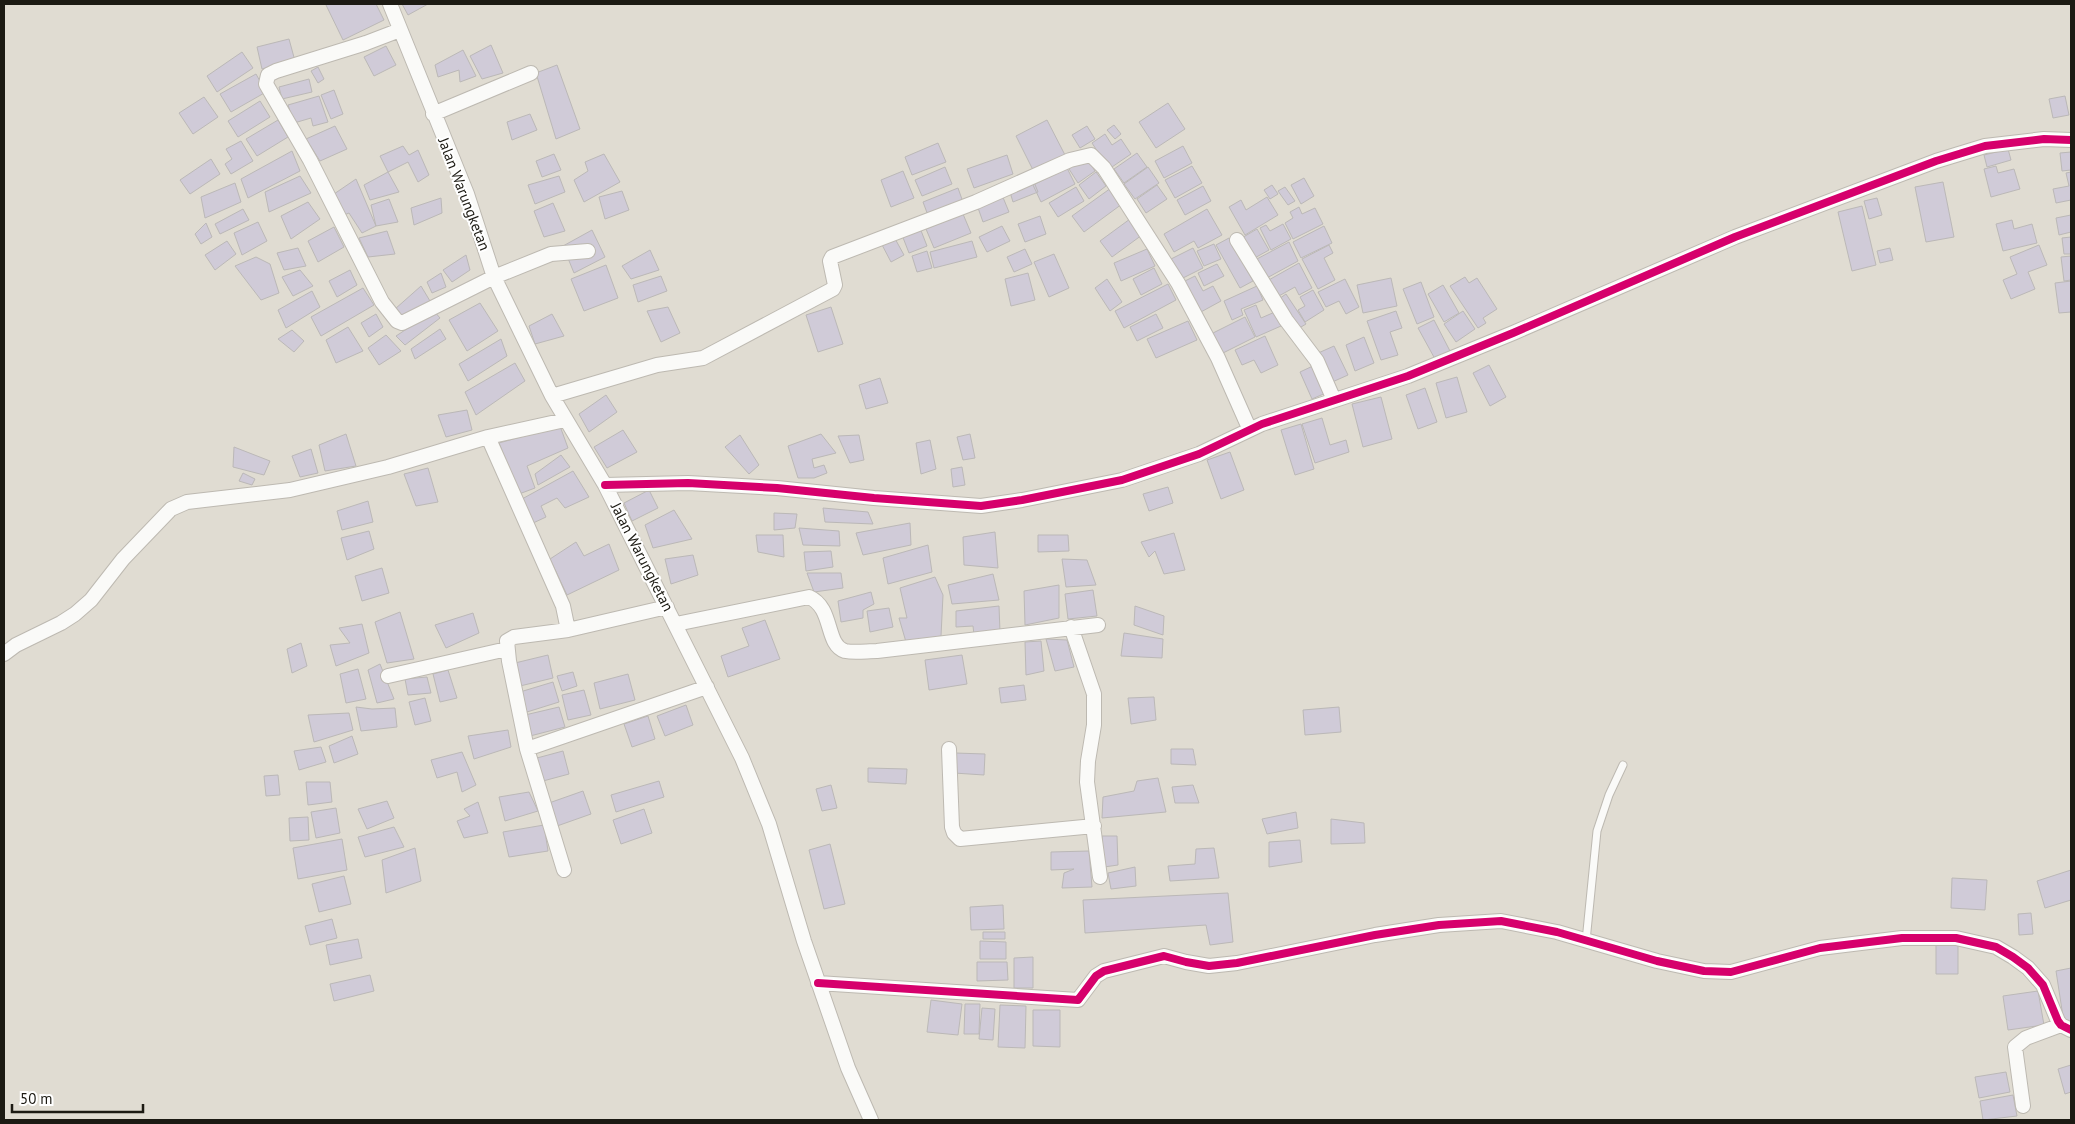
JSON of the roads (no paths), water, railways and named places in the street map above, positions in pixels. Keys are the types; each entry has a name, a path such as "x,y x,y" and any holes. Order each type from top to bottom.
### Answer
{"street":[{"name":"Jalan Warungketan","path":"390,4 467,194 494,277 552,396 604,485 676,624 742,758 769,824 804,941 848,1068 871,1120"},
{"path":"400,30 366,43 276,71 268,76 266,84 310,160 382,302 397,321 402,323 494,277 551,254 588,251"},
{"path":"433,114 531,74"},
{"path":"604,485 688,483 777,488 981,506 1022,500 1122,480 1199,454 1249,428 1408,376 1513,334 1735,237 1936,162 1985,146 2044,139 2071,140"},
{"path":"552,396 648,367 703,358 833,289 836,284 830,261 832,257 976,202 1070,160 1091,155 1104,168 1178,283 1218,358 1249,428"},
{"path":"1237,240 1286,320 1317,362 1334,400"},
{"path":"4,654 16,645 75,614 91,600 123,558 171,509 187,502 290,490 388,467 488,437 566,420"},
{"path":"488,437 563,606 568,630"},
{"path":"676,624 809,597 818,601 823,608 837,646 848,651 877,651 1098,625"},
{"path":"564,870 527,749 507,649 508,641 514,637 568,630 667,607"},
{"path":"1071,627 1094,694 1094,725 1088,761 1087,782 1100,877"},
{"path":"388,676 507,649"},
{"path":"527,749 707,687"},
{"path":"949,749 952,827 954,833 960,839 1094,826"},
{"path":"818,983 1078,1000 1096,976 1104,971 1164,956 1209,966 1237,963 1384,933 1439,925 1501,921 1557,932 1657,961 1704,971 1732,972 1820,948 1902,938 1956,938 1996,947 2028,968 2044,985 2066,1027 2026,1038 2015,1048 2023,1106"}],"lane":[{"path":"1586,941 1597,831 1609,795 1623,765"}]}
